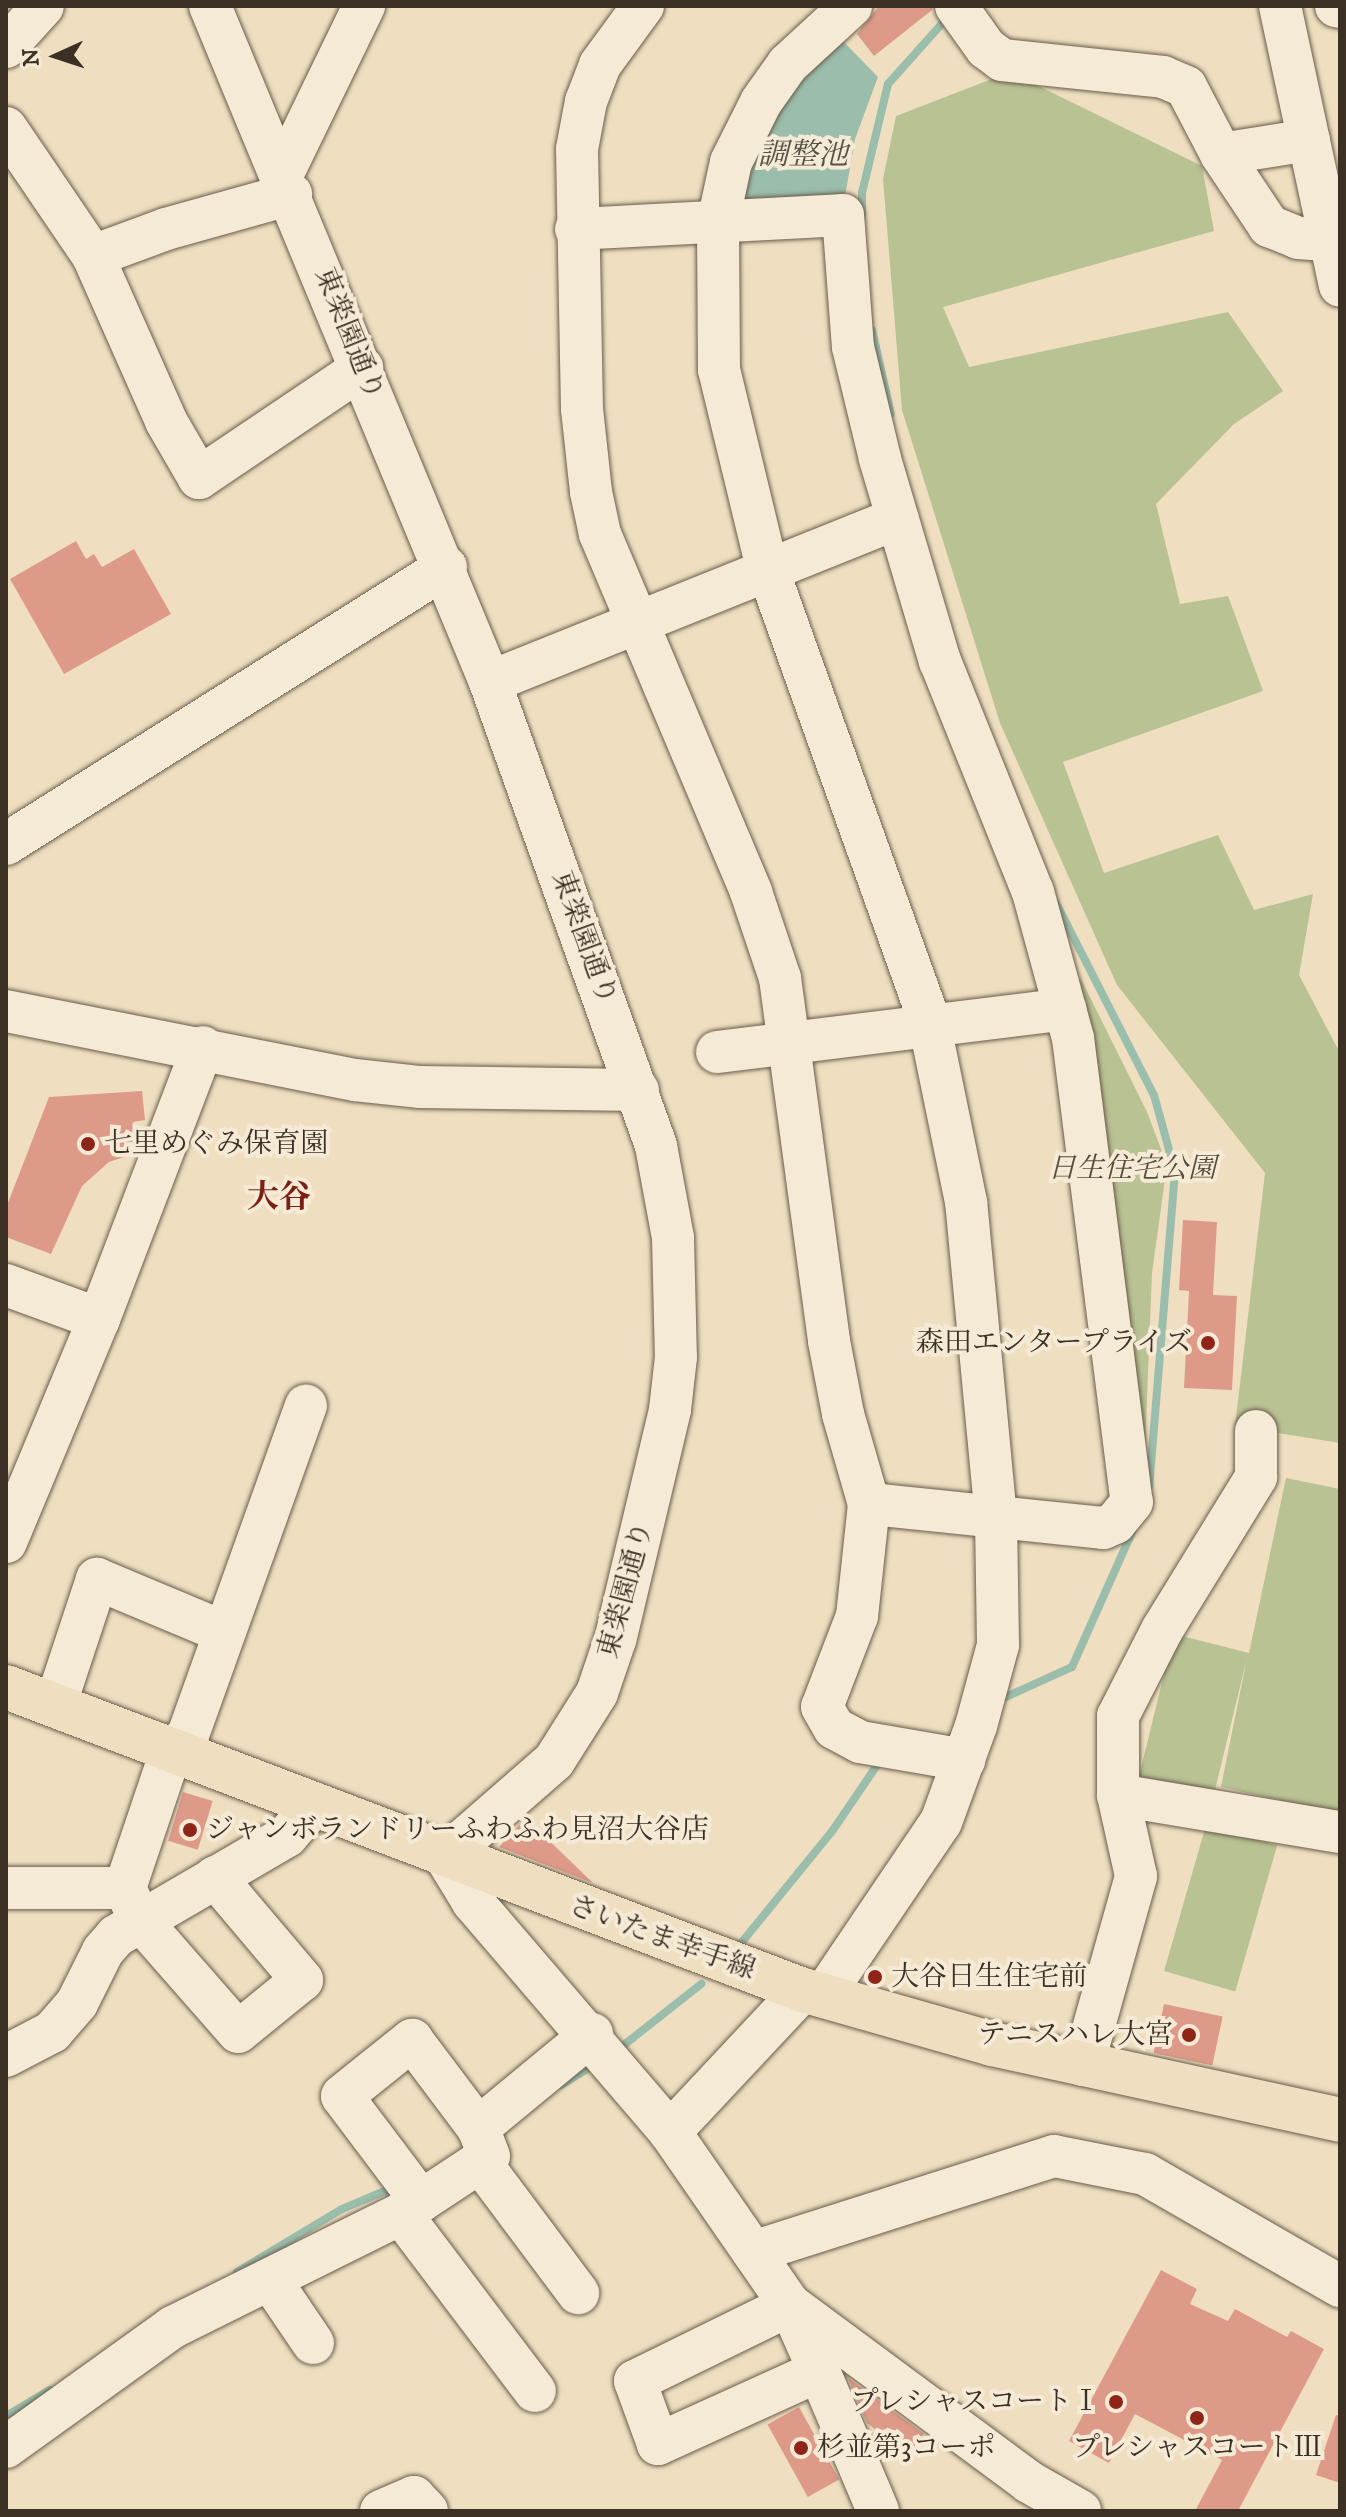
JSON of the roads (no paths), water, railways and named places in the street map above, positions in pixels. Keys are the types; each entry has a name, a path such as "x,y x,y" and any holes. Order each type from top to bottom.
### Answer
{"main road":[{"name":"さいたま幸手線","path":"6,1687 313,1806 813,1993 1083,2065 1340,2120"}],"street":[{"path":"6,47 43,6"},
{"name":"東楽園通り","path":"210,6 287,183 446,567 490,682 638,1090 656,1146 673,1238 676,1357 662,1447 619,1625 597,1693 577,1731 525,1789 445,1856"},
{"path":"93,256 287,183 364,6"},
{"path":"643,6 600,65 586,101 577,149 576,229 582,409 591,492 600,534 751,892 780,978 829,1341 843,1414 869,1504 857,1616 822,1707 834,1728 889,1748 974,1728"},
{"path":"670,2132 813,1993 941,1822 974,1728 998,1645 996,1518 966,1202 930,1025 767,568 719,370 718,222 731,162 761,102 788,64 851,6"},
{"path":"956,6 986,48 1002,60 1163,77 1186,87 1221,154 1269,226 1298,238 1330,240"},
{"path":"1280,6 1340,286"},
{"path":"6,128 93,256 166,421 199,478 362,368"},
{"path":"1221,154 1309,140"},
{"path":"576,229 843,215 853,347 897,518 940,661 1033,892 1065,1009 1086,1112 1132,1502 1115,1523 1103,1528 869,1504"},
{"path":"490,682 897,518"},
{"path":"6,844 446,567"},
{"path":"717,1052 1065,1009"},
{"path":"6,1011 203,1047 355,1080 421,1087 638,1090"},
{"path":"6,1542 99,1319 203,1047"},
{"path":"6,1285 99,1319"},
{"path":"6,2056 52,2032 77,2003 103,1951 132,1904 171,1751 188,1735 306,1405"},
{"path":"1083,2065 1136,1876 1118,1795 1118,1716 1162,1630 1256,1477 1256,1431"},
{"path":"55,1706 97,1579 224,1632"},
{"path":"1118,1795 1340,1832"},
{"path":"6,1888 132,1904 215,1877 287,1836 313,1806"},
{"path":"445,1856 473,1902 604,2049 670,2132 790,2305 878,2511"},
{"path":"132,1904 238,2032 302,1980 215,1877"},
{"path":"535,2391 411,2208 342,2096 412,2040 578,2293"},
{"path":"6,2447 173,2327 271,2281 411,2208 479,2145 604,2049"},
{"path":"753,2252 1054,2156 1145,2174 1340,2286"},
{"path":"271,2281 313,2343"},
{"path":"790,2305 635,2381 658,2444 819,2371"},
{"path":"790,2305 1029,2482 1080,2511"},
{"path":"381,2511 414,2497 427,2511"}],"water":[{"name":"調整池","path":"837,35 878,77 855,139 844,202 739,209 754,141"}],"waterway":[{"path":"862,217 862,193 888,84 948,17"},
{"path":"872,330 891,414"},
{"path":"1056,903 1154,1095 1175,1172 1149,1486"},
{"path":"997,1701 1072,1667 1134,1528"},
{"path":"742,1942 833,1830 882,1758"},
{"path":"615,2052 701,1984"},
{"path":"561,2085 597,2063"},
{"path":"237,2272 342,2209 394,2187"},
{"path":"6,2416 50,2390"}],"place":[{"name":"七里めぐみ保育園","path":"88,1144"},
{"name":"森田エンタープライズ","path":"1208,1343"},
{"name":"ジャンボランドリーふわふわ見沼大谷店","path":"190,1830"},
{"name":"大谷日生住宅前","path":"875,1977"},
{"name":"テニスハレ大宮","path":"1189,2035"},
{"name":"プレシャスコートⅠ","path":"1116,2402"},
{"name":"プレシャスコートⅢ","path":"1197,2418"},
{"name":"杉並第3コーポ","path":"801,2448"}],"district":[{"name":"大谷","path":"279,1198"}],"park label":[{"name":"日生住宅公園","path":"1132,1169"}]}
